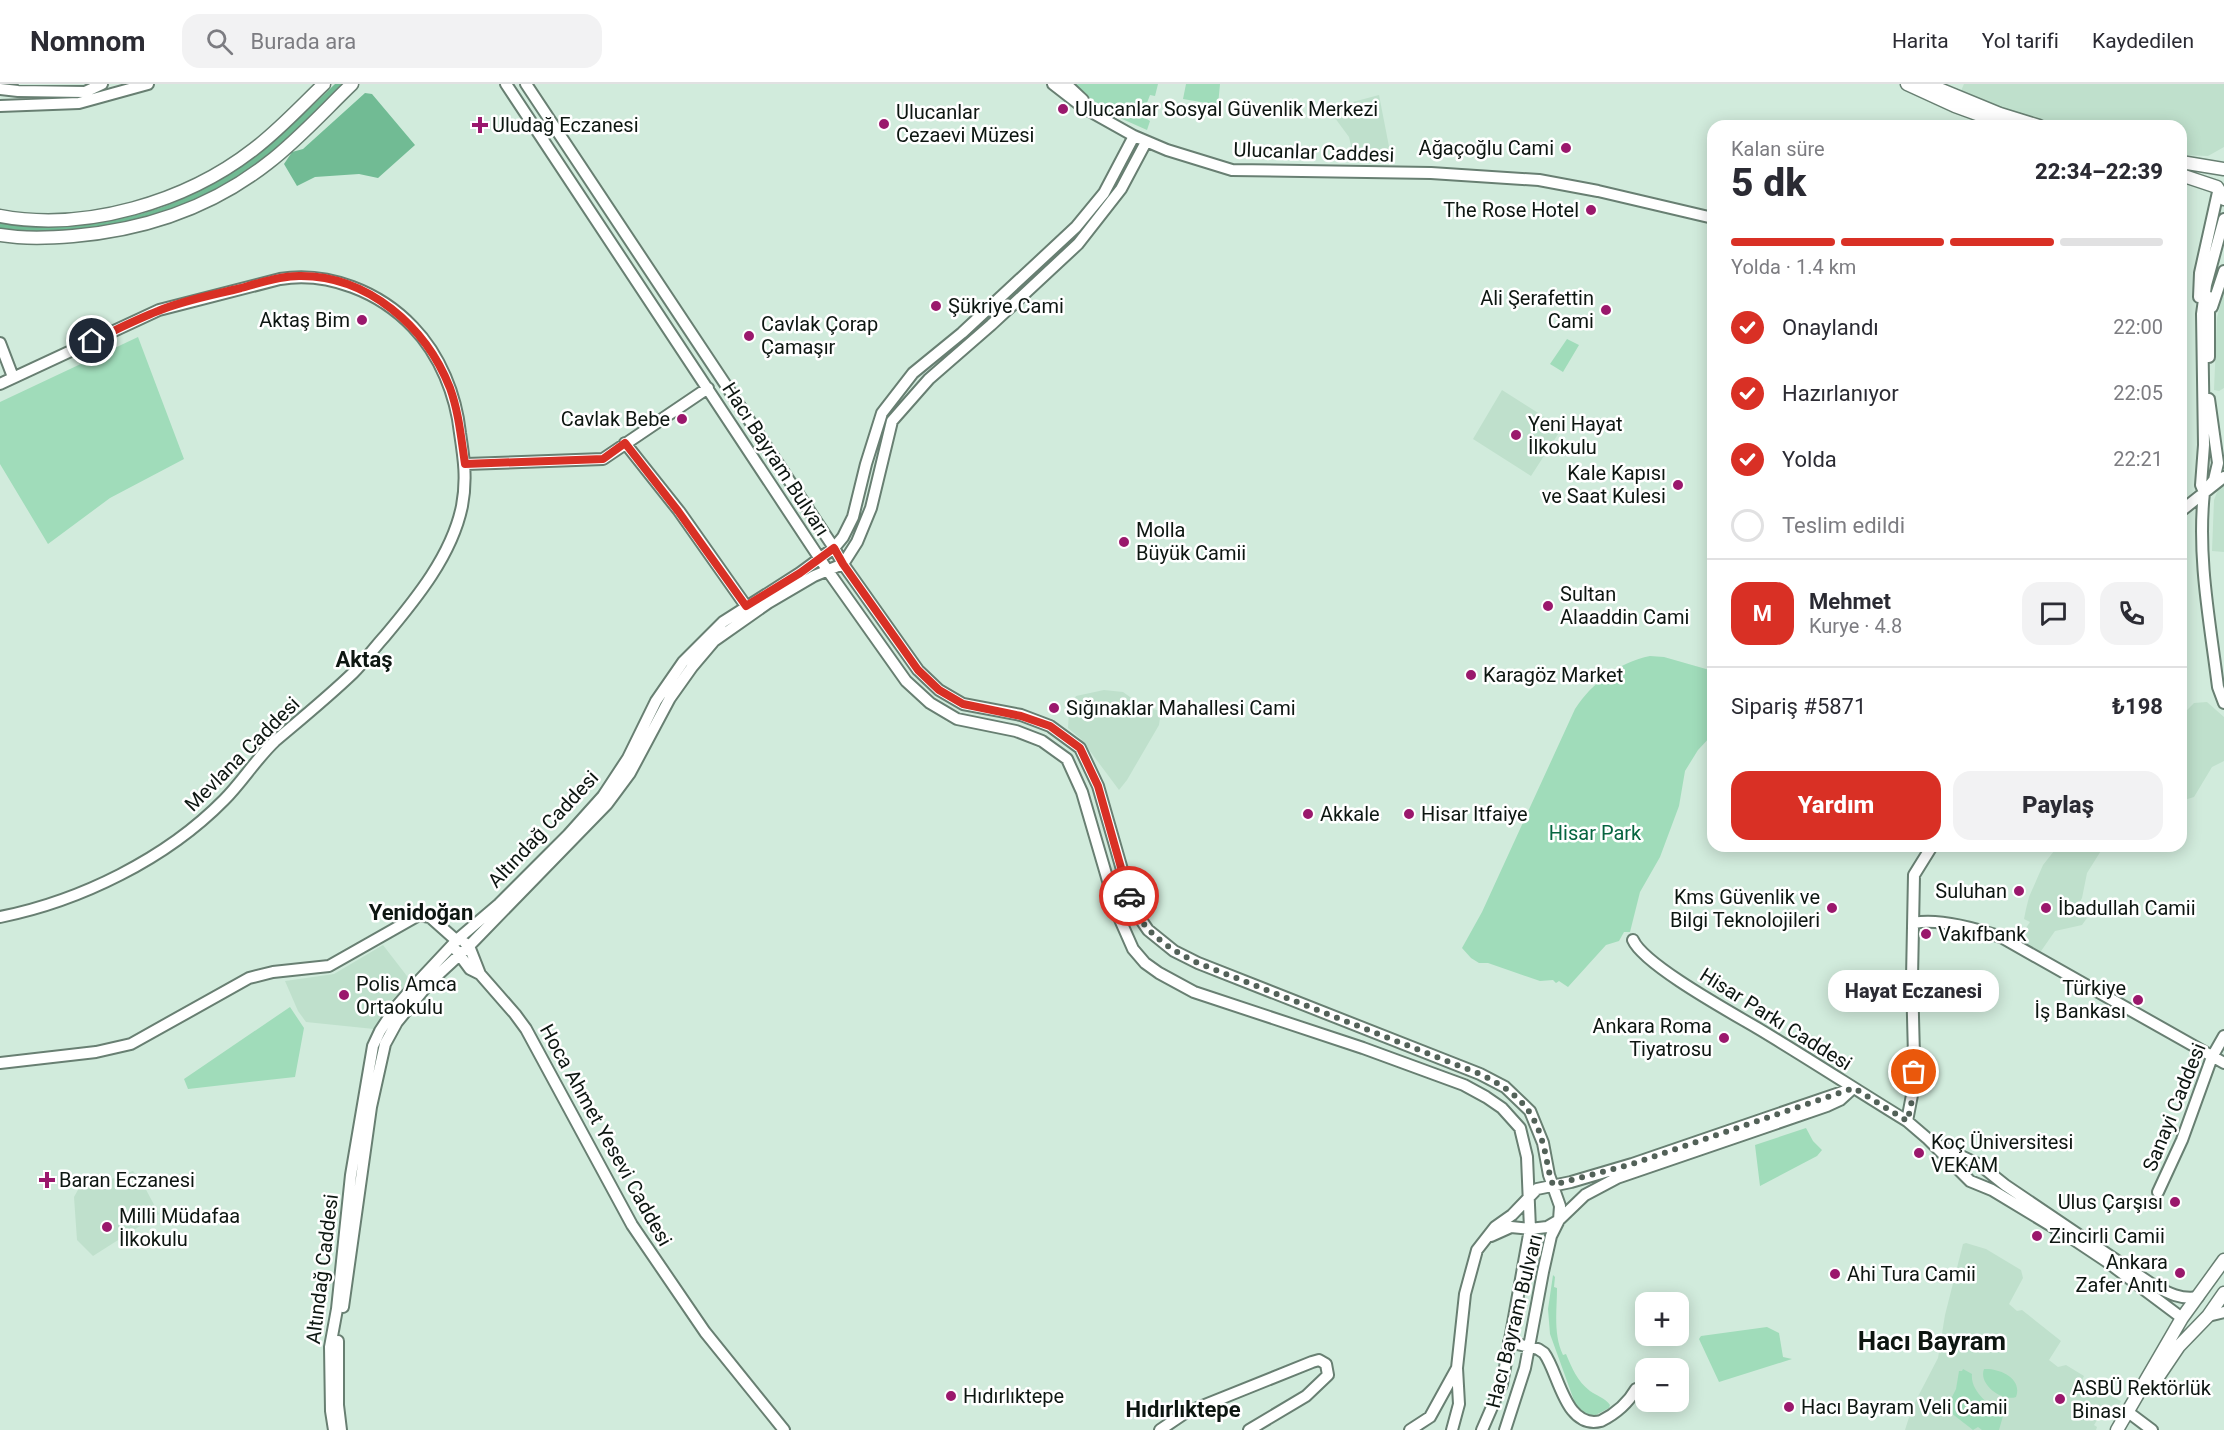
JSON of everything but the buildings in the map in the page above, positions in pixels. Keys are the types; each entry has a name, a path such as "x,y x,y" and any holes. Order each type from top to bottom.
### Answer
{"main road":[{"path":"0,89 85,92 102,84"},
{"path":"0,106 79,103 148,84"},
{"path":"0,216 35,220 76,218 124,211 170,196 218,173 252,151 324,84"},
{"path":"0,235 45,238 108,233 139,227 203,204 247,179 271,161 352,84"},
{"name":"Hacı Bayram Bulvarı","path":"506,84 828,571 906,681 930,703 957,719 1016,731 1042,741 1067,759 1082,792 1118,915 1133,949 1145,963 1194,992 1363,1048 1464,1085 1502,1108 1520,1128 1527,1157 1530,1229 1502,1384 1482,1430"},
{"name":"Hacı Bayram Bulvarı","path":"525,84 843,564 918,670 939,690 963,704 1021,716 1050,726 1080,748 1098,786 1133,908 1148,930 1174,951 1198,963 1480,1074 1505,1087 1530,1112 1538,1126 1560,1206 1559,1220 1551,1236 1520,1385 1505,1430"},
{"name":"Ulucanlar Caddesi","path":"1053,84 1084,108 1146,142 1190,158 1239,171 1431,173 1539,180 1598,191 1707,218"},
{"path":"1907,84 1955,106 1994,120"},
{"path":"1928,84 2020,120"},
{"name":"Ulucanlar Caddesi","path":"1067,85 1100,117"},
{"path":"834,548 843,537 853,517 882,413 913,373 962,333 1077,227 1104,193 1134,136"},
{"path":"843,564 857,542 871,508 892,421 929,379 1078,244 1121,189 1146,142"},
{"path":"2187,163 2224,170"},
{"path":"2206,315 2199,293 2200,273 2220,192 2218,177 2224,170"},
{"path":"2187,178 2220,192"},
{"path":"2224,219 2206,285 2204,448 2201,486 2204,492 2201,551 2204,582 2218,687 2224,703"},
{"path":"2204,492 2214,480 2221,462 2212,426 2206,315 2224,239"},
{"path":"2206,315 2224,270"},
{"name":"Mevlana Caddesi","path":"0,384 159,310 280,279 297,276 325,279 353,287 373,297 409,323 428,345 450,390 459,419 466,467 459,516 448,543 425,586 355,671 266,750 224,800 188,831 112,879 78,895 0,917"},
{"path":"0,343 13,377"},
{"path":"466,467 603,459 708,388"},
{"path":"625,443 678,511 746,606"},
{"path":"2204,448 2210,456 2221,462"},
{"path":"2187,506 2224,477"},
{"name":"Altındağ Caddesi","path":"334,1430 331,1411 330,1347 337,1309 351,1175 373,1046 380,1031 395,1008 594,807 625,764 656,701 676,670 714,630 834,548"},
{"name":"Altındağ Caddesi","path":"470,946 607,804 630,773 675,691 714,640 803,582 843,564"},
{"path":"1907,1121 1912,1095 1914,1056 1912,978 1914,875 1928,852"},
{"path":"0,1063 96,1052 131,1044 249,978 273,972 329,966 418,915 430,916 457,944 470,946"},
{"path":"1914,923 1924,921 1980,930 2001,937 2224,1063"},
{"name":"Hisar Parkı Caddesi","path":"1633,940 1639,950 1656,964 1907,1121 1928,1139"},
{"name":"Altındağ Caddesi","path":"341,1430 338,1406 337,1344 354,1237 369,1114 381,1060 385,1044 397,1022 457,944"},
{"name":"Hoca Ahmet Yesevi Caddesi","path":"457,944 470,969 480,974"},
{"name":"Hoca Ahmet Yesevi Caddesi","path":"470,946 480,974 526,1029 632,1225 705,1332 784,1430"},
{"name":"Sanayi Caddesi","path":"2158,1192 2182,1140 2212,1057 2224,1036"},
{"path":"1452,1430 1459,1404 1457,1368 1465,1294 1477,1250 1495,1227 1529,1199 1537,1189 1632,1164 1854,1088"},
{"path":"1559,1220 1585,1196 1617,1178 1827,1106 1840,1100 1854,1088"},
{"path":"1928,1139 1975,1162 2004,1185 2153,1285 2187,1299 2223,1295"},
{"path":"1928,1139 1968,1179 1992,1190 2073,1239 2182,1318 2224,1312"},
{"path":"1968,1179 1975,1162"},
{"path":"1981,1186 1986,1181 1989,1172"},
{"name":"Hacı Bayram Bulvarı","path":"1530,1229 1547,1227 1559,1220"},
{"path":"1484,1239 1511,1227 1530,1229"},
{"path":"2117,1430 2182,1318 2224,1260"},
{"path":"2124,1430 2179,1346 2208,1316 2223,1295"},
{"path":"1509,1342 1538,1349 1547,1357 1573,1415 1584,1423 1597,1423 1611,1415 1630,1400 1635,1391"},
{"path":"1160,1430 1185,1413 1312,1362 1318,1360 1326,1364 1328,1375 1306,1396 1249,1430"},
{"path":"1410,1430 1430,1417 1457,1368"},
{"path":"2132,1415 2152,1430"}],"shaded area":[{"path":"1964,84 2224,84 2224,147 2208,156 2187,155 2187,120 2035,120 1960,93"},
{"path":"1379,95 1392,162 1355,162 1349,137 1332,114 1334,107"},
{"path":"2224,290 2224,388 2219,391 2214,390 2217,318"},
{"name":"Yeni Hayat İlkokulu","path":"1502,390 1562,428 1531,476 1473,439"},
{"path":"2224,484 2224,552 2212,551 2214,500"},
{"path":"1104,690 1123,692 1144,707 1161,711 1159,725 1119,790 1081,739 1068,728 1069,711 1076,696"},
{"path":"2207,702 2224,717 2224,761 2212,767 2194,797 2187,799 2187,710 2194,703"},
{"path":"2053,852 2100,852 2087,873 2082,898 2075,911 2087,918 2082,925 2055,931 2039,954 1994,927 2019,938 2030,922 2024,919 2029,897 2043,865"},
{"name":"Polis Amca Ortaokulu","path":"383,945 410,980 384,1009 374,1029 306,1022 298,1011 285,981 334,974"},
{"name":"Milli Müdafaa İlkokulu","path":"133,1171 143,1184 159,1214 93,1256 77,1240 74,1197 79,1188"},
{"path":"1963,1244 1986,1249 2021,1270 2023,1278 2009,1304 2017,1311 2022,1310 2061,1341 2049,1360 2058,1367 2066,1365 2084,1376 2082,1380 2085,1383 2121,1401 2112,1420 2101,1414 2094,1425 2097,1427 2096,1430 1905,1430 1912,1408 1938,1358 1945,1315"}],"green space":[{"path":"335,84 344,84 279,146 228,182 198,198 134,221 101,227 67,231 0,228 0,222 109,220 143,213 175,202 233,171 285,130"},
{"path":"1072,84 1158,84 1155,96 1150,95 1142,116 1150,121 1147,130 1111,114"},
{"path":"1186,84 1220,84 1218,105 1183,99"},
{"path":"365,93 372,94 415,145 378,178 359,174 315,177 297,186 284,164 292,152 303,149"},
{"path":"138,337 184,459 110,498 48,544 0,464 0,402"},
{"path":"1567,339 1579,345 1563,372 1550,364"},
{"name":"Hisar Park","path":"1650,656 1664,657 1707,669 1707,740 1685,771 1679,806 1660,857 1640,892 1630,932 1624,932 1619,941 1606,945 1568,987 1559,981 1556,983 1553,980 1540,981 1488,963 1479,963 1462,948 1482,912 1575,709 1598,682 1617,669"},
{"path":"290,1007 304,1028 295,1077 188,1089 184,1079"},
{"path":"1806,1128 1813,1141 1822,1150 1817,1156 1760,1186 1755,1145"},
{"path":"1553,1275 1555,1277 1554,1287 1557,1288 1558,1339 1563,1355 1566,1354 1575,1374 1585,1387 1610,1405 1609,1408 1592,1417 1582,1414 1576,1406 1550,1334 1548,1309"},
{"path":"1767,1327 1779,1333 1783,1357 1792,1359 1719,1382 1699,1339 1701,1336"},
{"path":"1963,1369 1972,1374 1974,1387 1982,1398 2003,1416 1999,1430 1982,1430 1978,1427 1973,1430 1946,1409 1956,1389 1959,1371"},
{"path":"1984,1369 1996,1370 2008,1375 2016,1384 2016,1397 2004,1397 1992,1391 1984,1380"}],"way so far":[{"path":"1129,896 1133,908 1148,930 1174,951 1198,963 1480,1074 1505,1087 1530,1112 1538,1126 1553,1185 1632,1164 1854,1088 1907,1121 1911,1107 1914,1072"}],"place":[{"name":"Ulucanlar Sosyal Güvenlik Merkezi","path":"1063,109"},
{"name":"Ulucanlar Cezaevi Müzesi","path":"884,124"},
{"name":"Uludağ Eczanesi","path":"480,125"},
{"name":"Ağaçoğlu Cami","path":"1566,148"},
{"name":"The Rose Hotel","path":"1591,210"},
{"name":"Şükriye Cami","path":"936,306"},
{"name":"Ali Şerafettin Cami","path":"1606,310"},
{"name":"Aktaş Bim","path":"362,320"},
{"name":"Cavlak Çorap Çamaşır","path":"749,336"},
{"name":"Cavlak Bebe","path":"682,419"},
{"name":"Yeni Hayat İlkokulu","path":"1516,435"},
{"name":"Kale Kapısı ve Saat Kulesi","path":"1678,485"},
{"name":"Molla Büyük Camii","path":"1124,542"},
{"name":"Sultan Alaaddin Cami","path":"1548,606"},
{"name":"Karagöz Market","path":"1471,675"},
{"name":"Sığınaklar Mahallesi Cami","path":"1054,708"},
{"name":"Akkale","path":"1308,814"},
{"name":"Hisar Itfaiye","path":"1409,814"},
{"name":"Suluhan","path":"2019,891"},
{"name":"Kms Güvenlik ve Bilgi Teknolojileri","path":"1832,908"},
{"name":"İbadullah Camii","path":"2046,908"},
{"name":"Vakıfbank","path":"1926,934"},
{"name":"Polis Amca Ortaokulu","path":"344,995"},
{"name":"Türkiye İş Bankası","path":"2138,1000"},
{"name":"Ankara Roma Tiyatrosu","path":"1724,1038"},
{"name":"Hayat Eczanesi","path":"1914,1072"},
{"name":"Koç Üniversitesi VEKAM","path":"1919,1153"},
{"name":"Baran Eczanesi","path":"47,1180"},
{"name":"Ulus Çarşısı","path":"2175,1202"},
{"name":"Milli Müdafaa İlkokulu","path":"107,1227"},
{"name":"Zincirli Camii","path":"2037,1236"},
{"name":"Ankara Zafer Anıtı","path":"2180,1273"},
{"name":"Ahi Tura Camii","path":"1835,1274"},
{"name":"Hıdırlıktepe","path":"951,1396"},
{"name":"ASBÜ Rektörlük Binası","path":"2060,1399"},
{"name":"Hacı Bayram Veli Camii","path":"1789,1407"}],"district":[{"name":"Aktaş","path":"364,659"},
{"name":"Yenidoğan","path":"421,912"},
{"name":"Hacı Bayram","path":"1932,1341"},
{"name":"Hıdırlıktepe","path":"1183,1409"}],"route":[{"path":"92,341 159,310 251,285 297,276 340,283 373,297 409,323 438,361 459,419 465,464 603,459 625,443 678,511 746,606 800,573 834,548 918,670 939,690 963,704 1021,716 1050,726 1080,748 1098,786 1129,896"}]}
